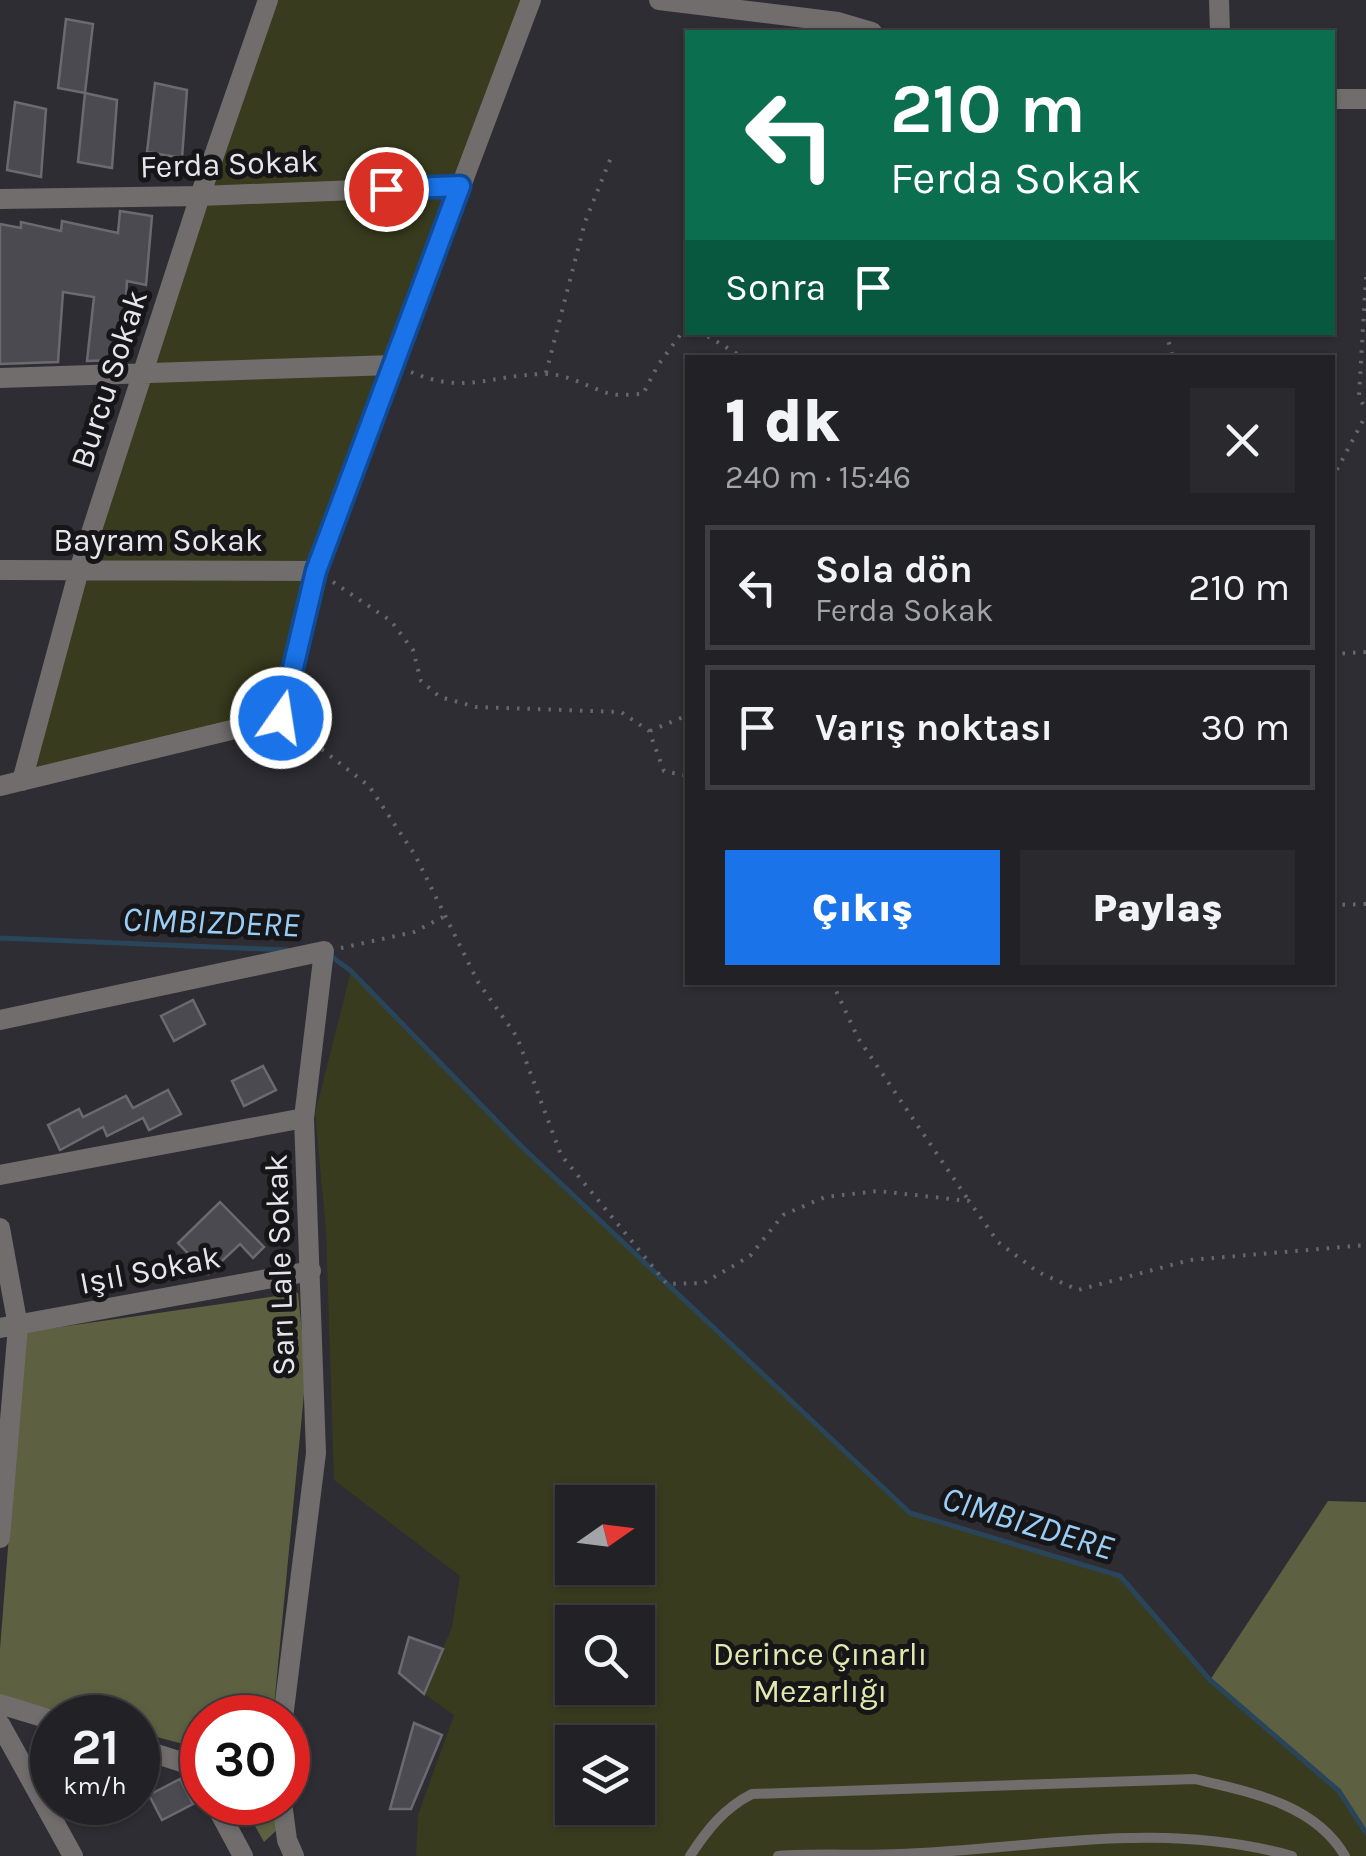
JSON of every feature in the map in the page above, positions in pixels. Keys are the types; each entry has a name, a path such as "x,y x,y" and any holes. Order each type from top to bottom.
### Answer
{"street":[{"name":"Burcu Sokak","path":"22,780 79,570 268,0"},
{"path":"0,786 281,718 316,571 530,0"},
{"path":"659,0 760,6 865,30"},
{"path":"1219,0 1220,30"},
{"path":"1335,99 1366,98"},
{"name":"Ferda Sokak","path":"0,198 200,196 460,186"},
{"path":"0,378 141,376 393,364"},
{"name":"Bayram Sokak","path":"0,570 316,571"},
{"path":"0,1020 324,951 304,1118"},
{"name":"Sarı Lale Sokak","path":"0,1175 304,1118 316,1452 286,1695"},
{"path":"0,1228 9,1327 0,1538"},
{"name":"Işıl Sokak","path":"9,1327 311,1271"},
{"path":"0,1704 30,1713"},
{"path":"0,1724 73,1856"},
{"path":"226,1825 243,1856"},
{"path":"285,1825 294,1856"}],"lane":[{"path":"690,1856 709,1828 734,1803 752,1794 1196,1780 1296,1810 1333,1836 1345,1856"},
{"path":"778,1856 902,1854 1090,1837 1222,1840 1292,1856"}],"path":[{"path":"546,374 585,222 612,155"},
{"path":"1335,474 1366,413 1359,396 1366,277"},
{"path":"393,364 438,384 484,383 546,374 577,380 615,395 643,394 658,365 681,334 685,334"},
{"path":"706,335 739,355"},
{"path":"316,571 391,622 413,650 421,681 440,697 476,708 622,712 649,732 664,771 685,775"},
{"path":"1335,654 1366,652"},
{"path":"649,732 685,716"},
{"path":"281,718 368,786 415,855 478,982 517,1037 562,1154 667,1284 704,1283 750,1256 783,1215 825,1196 878,1192 969,1201"},
{"path":"1335,905 1366,904"},
{"path":"324,951 414,932 446,916"},
{"path":"833,985 858,1038 998,1242 1038,1272 1078,1290 1190,1260 1366,1245"}],"green space":[{"path":"268,0 531,0 316,571 281,718 22,781"},
{"name":"Derince Çınarlı Mezarlığı","path":"351,971 521,1146 910,1513 1120,1576 1210,1680 1339,1791 1366,1833 1366,1856 416,1856 418,1815 454,1715 424,1694 452,1627 460,1576 334,1480 326,1230 315,1113"},
{"path":"298,1293 306,1373 275,1695 180,1695 180,1743 160,1738 160,1695 30,1695 30,1704 0,1696 0,1649 25,1332"},
{"path":"1328,1501 1366,1502 1366,1833 1339,1791 1210,1680"},
{"path":"254,1825 277,1825 278,1829 264,1842"}],"building":[{"path":"66,19 93,24 85,93 58,88"},
{"path":"155,83 187,90 182,158 147,152"},
{"path":"85,93 117,100 112,168 78,162"},
{"path":"15,102 46,109 41,177 7,170"},
{"path":"120,211 152,216 146,285 127,281 122,360 87,361 94,297 63,292 58,362 0,364 0,224 21,228 21,222 61,231 62,221 118,233"},
{"path":"193,1000 205,1024 174,1041 161,1016"},
{"path":"263,1066 276,1090 244,1106 232,1081"},
{"path":"168,1090 181,1114 149,1130 143,1118 107,1136 103,1127 60,1150 48,1125 79,1109 83,1117 126,1096 133,1108"},
{"path":"220,1202 264,1247 253,1258 240,1244 208,1274 178,1243"},
{"path":"409,1637 443,1649 424,1694 399,1673"},
{"path":"414,1723 442,1735 411,1809 390,1809"},
{"path":"180,1779 180,1811 162,1820 160,1816 160,1789"}],"waterway":[{"name":"CIMBIZDERE","path":"0,938 288,950"},
{"name":"CIMBIZDERE","path":"328,954 351,971 522,1147"},
{"name":"CIMBIZDERE","path":"521,1146 910,1513 1120,1576 1210,1680 1339,1791 1366,1833"}],"route":[{"path":"281,718 316,571 460,186 386,189"}]}
